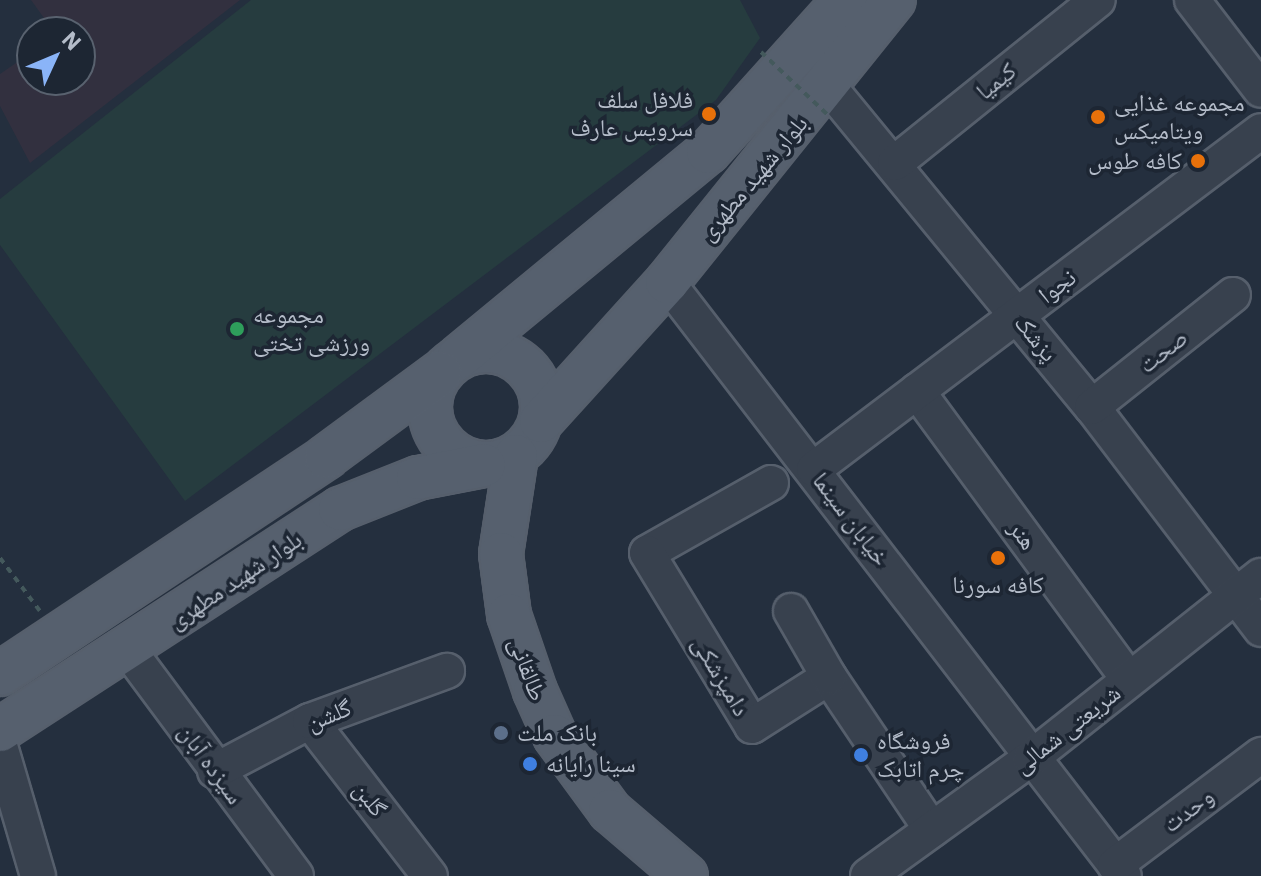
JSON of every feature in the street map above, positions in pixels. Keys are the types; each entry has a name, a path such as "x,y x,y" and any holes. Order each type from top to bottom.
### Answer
{"main road":[{"name":"بلوار شهید مطهری","path":"541,421 828,101 894,0"},
{"name":"بلوار شهید مطهری","path":"0,674 60,638 449,365 708,152 827,8"},
{"path":"490,352 521,363 542,400 541,421 532,441 500,461 452,453 437,437 429,416 430,394 449,365 490,352"},
{"name":"بلوار شهید مطهری","path":"0,730 129,651 340,509 418,478 500,461"},
{"name":"طالقانی","path":"500,461 501,554 509,615 535,691 555,736 610,811 686,876"}],"street":[{"name":"کیمیا","path":"895,163 1098,0"},
{"path":"1192,0 1261,90"},
{"name":"پزشک","path":"828,101 895,163 1092,407 1248,587 1261,629"},
{"name":"نجوا","path":"814,469 1261,131"},
{"name":"خیابان سینما","path":"667,282 814,469 1120,871"},
{"name":"صحت","path":"1092,407 1233,295"},
{"name":"هنر","path":"917,391 1129,680"},
{"name":"دامپزشکی","path":"771,483 647,553 752,726 829,677"},
{"name":"شریعتی شمالی","path":"868,876 1031,758 1248,587"},
{"path":"791,611 829,677 932,830"},
{"name":"سیزده آبان","path":"129,651 215,771 296,876"},
{"name":"گلشن","path":"215,771 310,721 447,671"},
{"name":"گلبن","path":"310,721 430,876"},
{"path":"0,746 38,876"},
{"name":"وحدت","path":"1120,871 1261,755"},
{"path":"0,821 13,876"}],"path":[{"path":"761,52 828,101"},
{"path":"0,558 60,638"}],"shaded area":[{"path":"31,0 240,0 30,163 0,106 0,74 16,63 16,96 96,96 96,16 42,16"}],"green space":[{"name":"مجموعه ورزشی تختی","path":"251,0 740,0 760,38 716,100 185,501 0,245 0,199"}],"place":[{"name":"فلافل سلف سرویس عارف","path":"709,114"},
{"name":"مجموعه غذایی ویتامیکس","path":"1098,117"},
{"name":"کافه طوس","path":"1198,161"},
{"name":"مجموعه ورزشی تختی","path":"237,329"},
{"name":"کافه سورنا","path":"998,558"},
{"name":"بانک ملت","path":"501,733"},
{"name":"فروشگاه چرم اتابک","path":"861,755"},
{"name":"سینا رایانه","path":"530,764"}]}
